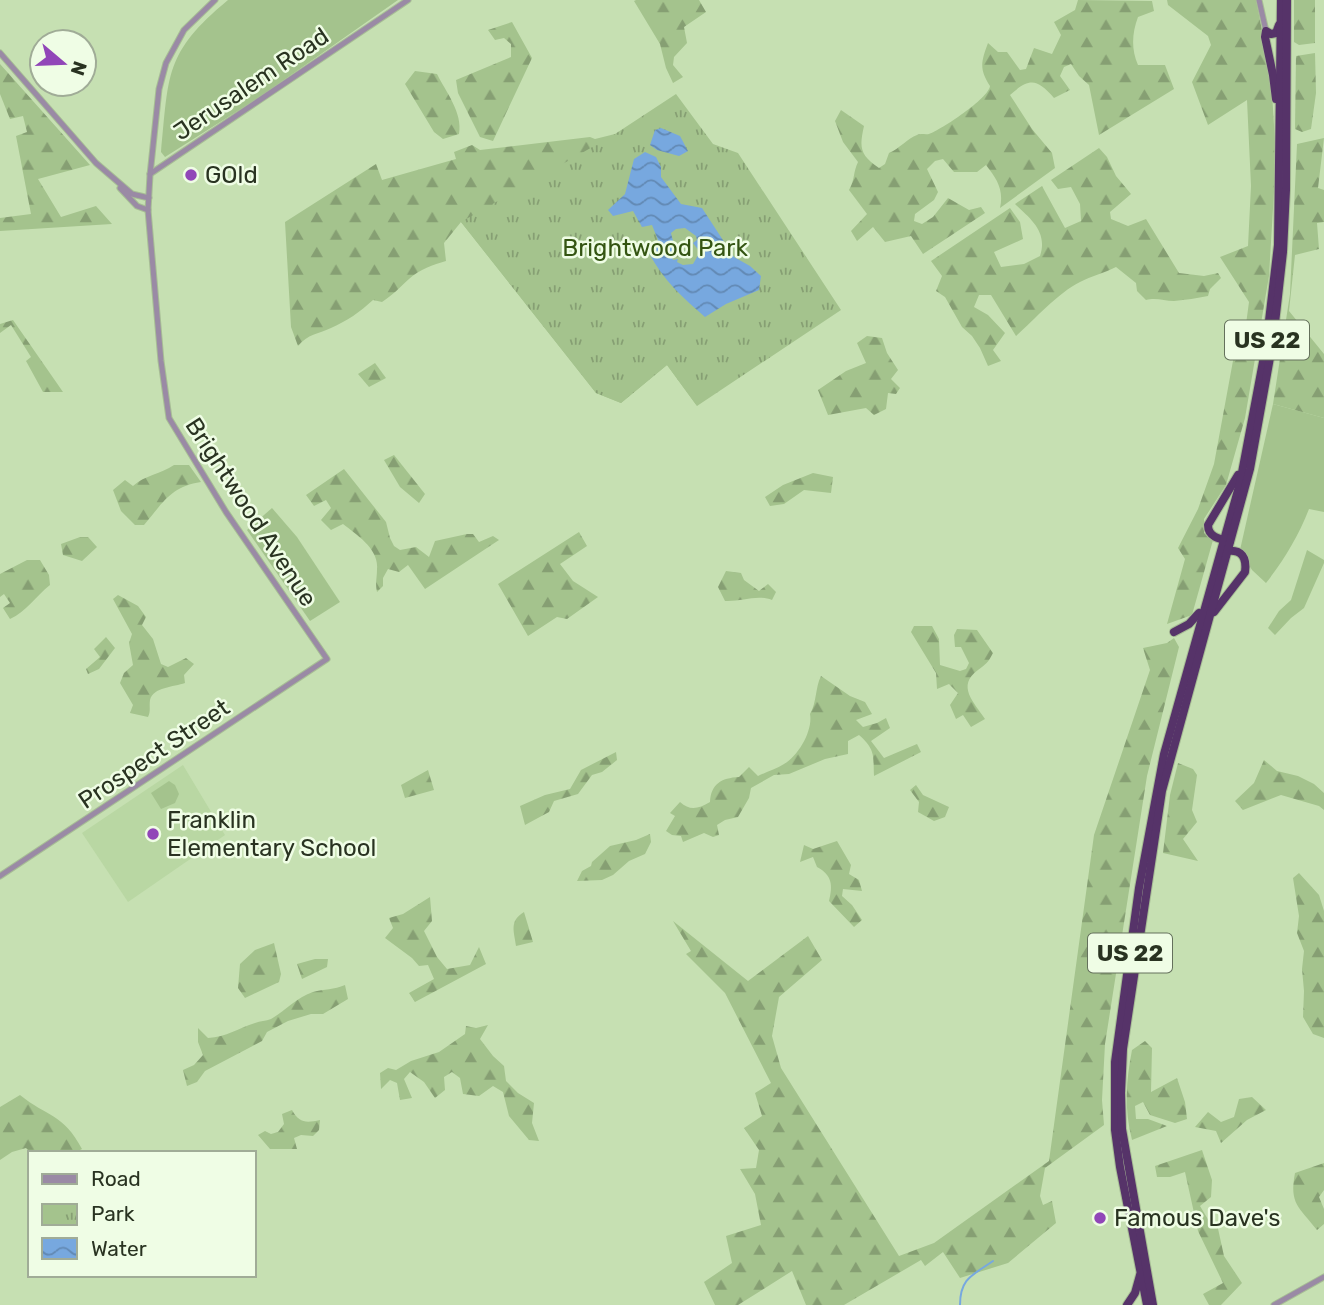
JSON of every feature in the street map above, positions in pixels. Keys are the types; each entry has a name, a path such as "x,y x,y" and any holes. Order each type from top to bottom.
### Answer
{"highway":[{"name":"US 22","path":"1147,1305 1115,1130 1115,1062 1153,803 1190,653 1227,546 1261,376 1278,245 1280,0"},
{"name":"US 22","path":"1153,1305 1122,1129 1123,1049 1162,791 1258,430 1273,341 1281,279 1286,190 1287,0"},
{"path":"1280,19 1275,34 1266,31 1280,137"},
{"path":"1209,620 1245,572 1244,558 1239,551 1210,533 1208,524 1214,511 1233,486 1245,460"},
{"path":"1190,653 1188,636 1174,632 1196,618 1205,605"},
{"path":"1126,1305 1135,1293 1140,1275"}],"street":[{"name":"Brightwood Avenue","path":"215,0 184,30 166,63 159,89 149,175 148,210 161,361 169,418 226,512 327,659"},
{"name":"Jerusalem Road","path":"149,175 408,0"},
{"path":"1259,0 1266,31"},
{"path":"0,53 96,163 137,197 149,198"},
{"path":"117,182 137,206 148,210"},
{"name":"Prospect Street","path":"0,876 327,659"},
{"path":"1274,1305 1324,1277"}],"shaded area":[{"name":"Franklin Elementary School","path":"183,765 225,835 128,902 82,833"}],"green space":[{"path":"228,0 398,0 261,96 165,157 161,152 166,103 174,67 192,35"},
{"path":"699,0 706,12 684,27 687,43 674,57 673,65 683,77 673,83 660,44 634,1"},
{"path":"1078,0 1152,1 1154,11 1138,17 1134,53 1138,65 1165,65 1174,89 1099,135 1089,85 1071,64 1064,67 1060,76 1070,90 1054,98 1038,84 1023,85 1010,95 1032,129 1052,153 1055,168 1000,208 999,185 986,165 977,172 954,172 943,159 935,161 927,169 938,192 934,200 915,214 914,221 922,224 933,217 948,198 969,210 981,207 985,213 923,254 911,236 885,242 873,227 857,241 851,231 867,214 849,190 858,162 843,142 835,121 841,110 864,126 862,150 879,168 885,164 889,153 914,136 929,134 964,113 982,98 990,86 982,65 988,43 998,52 1007,52 1020,70 1026,69 1034,48 1052,54 1061,35 1054,22 1075,10"},
{"path":"1167,0 1256,0 1271,76 1276,158 1269,276 1245,418 1226,485 1204,519 1204,533 1213,540 1192,615 1167,624 1185,559 1178,548 1198,509 1214,464 1237,339 1244,339 1249,302 1220,257 1248,246 1251,186 1247,100 1208,125 1192,82 1211,45 1208,36 1168,5"},
{"path":"1294,0 1315,0 1315,43 1299,45 1294,42"},
{"path":"512,22 532,58 493,141 480,137 458,93 456,80 511,57 511,44 504,38 495,40 488,30"},
{"path":"1315,53 1316,93 1311,129 1302,132 1295,129 1296,56"},
{"path":"0,64 90,165 38,179 61,217 96,206 112,224 0,231 0,218 31,214 16,136 27,132 23,116 10,119 0,94"},
{"path":"415,71 437,74 459,118 459,134 443,139 434,132 405,84"},
{"name":"Brightwood Park","path":"676,94 713,144 738,153 841,310 697,406 667,365 621,403 596,393 461,222 615,134"},
{"path":"615,134 697,406 667,365 621,403 596,393 461,222 444,243 446,261 418,273 382,302 373,300 348,319 309,337 298,346 291,327 285,222 376,164 382,180 456,159 454,152 472,145 480,150 590,137 595,139"},
{"path":"1324,138 1318,188 1324,190 1324,222 1317,223 1319,249 1295,255 1289,311 1324,354 1324,418 1273,404 1290,294 1297,144"},
{"path":"1099,148 1131,194 1110,212 1111,219 1128,226 1146,219 1179,273 1204,276 1218,273 1221,278 1210,289 1208,296 1174,301 1146,300 1137,291 1136,283 1116,267 1072,287 1055,299 1016,336 991,295 979,295 974,307 988,315 1005,333 993,350 1001,361 988,366 980,348 962,327 945,297 936,291 942,276 931,261 1010,208 1020,222 1023,239 994,252 1001,267 1024,264 1040,256 1040,233 1015,204 1042,186 1065,228 1081,221 1080,204 1071,187 1058,189 1051,180"},
{"path":"13,320 63,392 43,392 26,361 31,357 11,325 0,333 0,324"},
{"path":"867,336 882,338 887,353 898,370 891,379 900,388 896,394 888,393 886,409 874,415 866,408 828,415 818,390 846,371 866,363 857,343"},
{"path":"375,363 386,378 369,387 358,374"},
{"path":"1273,404 1324,418 1324,512 1309,509 1290,548 1266,583 1252,570 1240,550"},
{"path":"394,455 425,494 419,503 400,487 384,460"},
{"path":"174,465 189,465 201,482 182,487 162,503 144,525 135,525 121,511 113,490 125,480 133,486"},
{"path":"344,469 386,522 394,546 400,550 416,547 429,557 435,541 467,534 473,534 479,542 493,536 499,540 425,589 408,565 399,572 388,569 383,578 383,586 377,592 377,562 371,549 343,524 331,530 321,520 331,508 326,500 314,506 306,495"},
{"path":"813,473 833,477 831,493 804,490 784,504 770,506 765,497 783,485"},
{"path":"272,508 297,537 340,602 310,621 247,530"},
{"path":"579,532 587,546 560,564 573,581 598,597 567,619 557,617 528,636 498,584"},
{"path":"88,537 97,547 82,561 63,555 61,544"},
{"path":"1307,550 1324,560 1324,563 1304,608 1275,635 1268,628 1279,611 1291,600"},
{"path":"27,560 40,560 49,575 50,585 10,619 3,608 10,603 4,594 0,597 0,574"},
{"path":"726,571 741,573 744,580 759,591 768,584 776,592 772,600 761,598 725,601 718,587"},
{"path":"118,595 138,606 146,617 142,625 153,639 161,664 168,667 186,658 194,664 184,675 185,683 155,692 150,700 148,717 130,713 133,705 120,683 124,673 133,665 129,643 132,634 113,599"},
{"path":"914,626 932,626 939,639 940,665 960,671 966,669 969,663 961,647 955,647 954,635 957,629 977,630 993,653 987,663 972,676 968,688 972,700 985,719 971,727 963,715 956,719 950,705 958,693 949,684 937,689 936,673 911,632"},
{"path":"106,637 115,648 99,669 88,674 86,669 100,657 94,649"},
{"path":"1174,638 1179,647 1147,776 1105,1044 1102,1100 1104,1125 1045,1168 1040,1196 1043,1205 1052,1201 1056,1223 1008,1263 960,1278 943,1252 925,1266 921,1260 844,1305 806,1305 792,1271 738,1305 715,1305 704,1282 732,1263 726,1236 761,1225 755,1194 740,1169 756,1168 759,1150 744,1128 762,1116 755,1093 771,1083 725,993 686,954 691,951 673,921 748,981 808,936 822,960 779,997 772,1036 781,1068 899,1256 934,1243 1049,1161 1094,835 1150,670 1143,648 1167,643"},
{"path":"821,676 850,696 865,702 872,714 856,720 863,727 886,718 890,728 871,741 884,758 917,744 921,752 874,776 871,749 859,735 848,741 848,754 825,759 789,774 774,775 751,788 749,798 738,817 717,825 719,835 713,837 704,833 683,842 681,836 666,831 675,816 670,813 680,802 691,808 702,806 710,802 712,791 718,783 739,777 749,767 758,776 790,760 807,734"},
{"path":"616,752 617,760 602,772 592,775 578,794 554,801 549,812 525,825 520,806 545,795 570,789 581,770"},
{"path":"1264,760 1277,771 1298,776 1314,784 1324,793 1324,810 1319,806 1281,795 1243,810 1235,801 1254,783"},
{"path":"1178,763 1193,769 1197,775 1192,810 1197,822 1183,839 1198,861 1163,853 1170,795"},
{"path":"428,770 434,790 405,798 401,785"},
{"path":"169,781 175,785 179,794 175,803 161,809 151,793"},
{"path":"916,785 923,795 949,807 945,817 934,821 918,812 919,802 910,790"},
{"path":"650,834 651,842 645,854 629,861 613,875 602,880 577,881 582,871 591,866 610,846"},
{"path":"837,841 851,865 849,874 859,880 862,891 843,889 842,896 862,920 854,927 829,901 830,881 826,873 817,867 813,857 800,862 804,845 813,849"},
{"path":"1299,873 1319,895 1324,911 1324,1038 1313,1034 1303,1017 1304,951 1297,933 1299,916 1293,878"},
{"path":"430,897 432,921 424,931 437,957 447,969 470,965 479,947 486,964 415,1002 409,993 434,979 428,965 419,966 385,938 393,928 389,918 403,914"},
{"path":"524,912 533,942 516,946 514,923"},
{"path":"274,943 281,974 279,982 245,998 238,988 240,964 255,950"},
{"path":"328,959 327,967 302,979 297,964"},
{"path":"345,985 348,999 323,1014 311,1014 288,1021 267,1032 262,1041 205,1071 197,1082 187,1086 183,1070 194,1065 203,1055 198,1042 198,1028 208,1038 221,1036 271,1019 307,994"},
{"path":"488,1025 480,1039 504,1066 506,1081 534,1103 532,1123 539,1141 529,1140 509,1116 503,1092 493,1086 479,1096 463,1094 460,1078 452,1072 444,1077 445,1090 435,1098 424,1082 410,1072 404,1079 412,1098 400,1100 397,1083 390,1080 381,1089 380,1073 388,1068 396,1070 411,1061 439,1052 465,1034 466,1026 476,1028"},
{"path":"1145,1041 1152,1048 1151,1092 1177,1078 1187,1119 1175,1123 1150,1115 1143,1102 1135,1106 1136,1119 1148,1119 1167,1126 1132,1140 1127,1106 1128,1073 1132,1050"},
{"path":"20,1095 68,1128 82,1149 29,1151 26,1148 12,1152 0,1160 0,1107"},
{"path":"1252,1097 1266,1110 1247,1120 1221,1143 1216,1131 1195,1127 1208,1112 1221,1122 1234,1117 1239,1099"},
{"path":"292,1110 303,1121 320,1120 319,1130 313,1136 301,1135 294,1138 297,1149 270,1149 258,1135 265,1131 271,1134 278,1132 284,1124 282,1114"},
{"path":"1202,1150 1212,1180 1211,1197 1200,1206 1209,1221 1217,1224 1224,1256 1242,1283 1221,1305 1209,1305 1203,1294 1223,1283 1198,1231 1185,1172 1170,1177 1157,1177 1155,1166"},
{"path":"1324,1163 1324,1190 1319,1197 1324,1209 1324,1224 1317,1230 1297,1204 1293,1183 1295,1173"}],"water":[{"path":"661,128 680,136 688,151 679,156 657,150 650,145 655,130"},
{"path":"645,152 656,157 661,167 661,177 681,204 702,208 734,257 761,276 759,290 726,304 705,317 673,287 648,251 658,240 652,225 642,227 633,211 613,216 608,210 625,194 634,159","holes":["685,228 696,236 697,240 693,243 700,252 693,264 683,265 677,262 678,259 673,260 671,255 675,249 671,233"]}],"waterway":[{"path":"960,1305 965,1283 993,1261"}],"place":[{"name":"GOld","path":"191,175"},
{"name":"Franklin Elementary School","path":"153,834"},
{"name":"Famous Dave's","path":"1100,1218"}]}
